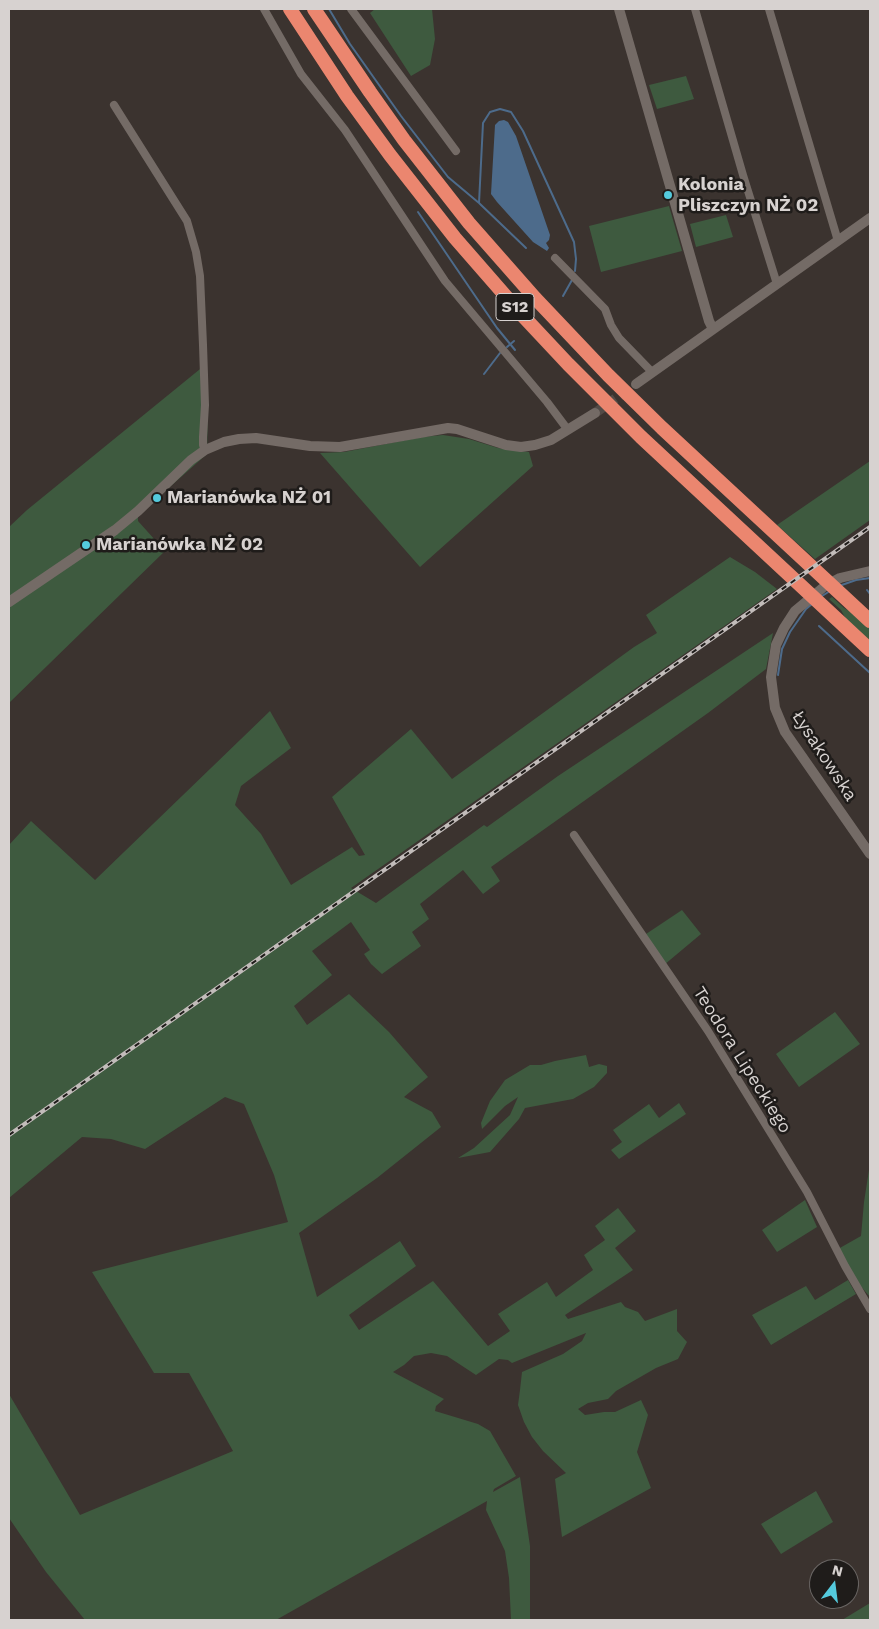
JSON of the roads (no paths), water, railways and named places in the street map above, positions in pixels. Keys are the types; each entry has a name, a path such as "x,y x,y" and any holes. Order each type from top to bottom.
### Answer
{"highway":[{"name":"S12","path":"290,9 347,96 390,155 455,238 518,310 574,370 635,430 870,650"},
{"name":"S12","path":"314,9 364,84 410,147 470,223 529,291 621,388 870,621"}],"street":[{"path":"264,9 301,74 345,130 444,279 552,408 568,430"},
{"path":"351,9 456,151"},
{"path":"619,9 709,321 713,329"},
{"path":"694,9 777,284"},
{"path":"769,9 838,241"},
{"path":"114,105 187,221 194,245 200,276 205,405 203,445 205,450"},
{"path":"636,384 870,218"},
{"path":"555,258 605,309 611,325 619,338 652,372"},
{"path":"9,602 120,526 181,468 205,450 229,441 245,438 265,438 315,446 340,447 448,428 457,429 501,444 521,447 543,443 595,413"},
{"name":"Łysakowska","path":"870,571 833,582 818,590 803,603 787,623 780,636 774,653 771,677 775,708 785,732 870,854"},
{"name":"Teodora Lipeckiego","path":"574,835 708,1031 807,1192 845,1266 870,1309"}],"water":[{"path":"504,120 508,122 516,136 550,235 546,243 549,248 547,251 533,242 491,194 495,125 499,121"}],"waterway":[{"path":"329,9 350,44 401,116 448,177 479,203 526,248"},
{"path":"479,203 483,123 490,112 500,109 511,112 523,131 574,242 575,271"},
{"path":"418,212 497,328 515,350"},
{"path":"563,296 572,280"},
{"path":"507,347 514,341"},
{"path":"484,374 500,353"},
{"path":"839,586 856,580 870,578"},
{"path":"867,590 870,594"},
{"path":"822,596 830,591"},
{"path":"778,675 782,649 790,632 806,609 812,604"},
{"path":"819,626 870,673"}],"tunnel":[{"path":"595,413 629,389"}],"railway":[{"path":"9,1135 870,527"}],"place":[{"name":"Kolonia Pliszczyn NŻ 02","path":"668,195"},
{"name":"Marianówka NŻ 01","path":"157,498"},
{"name":"Marianówka NŻ 02","path":"86,545"}]}
